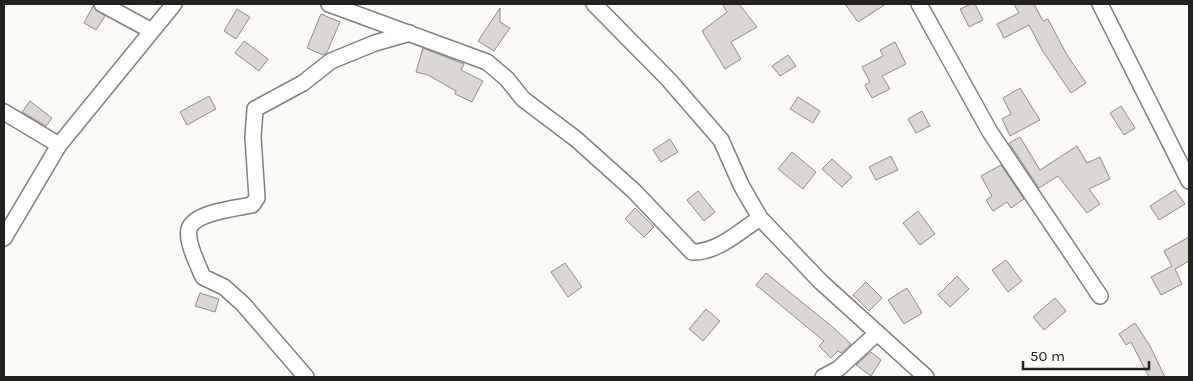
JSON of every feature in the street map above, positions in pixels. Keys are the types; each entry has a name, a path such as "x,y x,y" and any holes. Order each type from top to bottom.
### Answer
{"street":[{"path":"102,4 152,31"},
{"path":"4,238 59,146 174,4"},
{"path":"329,4 487,62 507,79 524,99 576,139 634,191 692,252 701,253 720,244 760,218"},
{"path":"594,4 670,80 721,140 741,185 760,218 821,282 926,377"},
{"path":"919,4 990,132 1100,296"},
{"path":"1100,4 1189,181"},
{"path":"306,377 263,330 243,304 224,287 203,277 191,244 189,230 193,222 209,213 252,205 257,198 253,137 255,110 303,82 331,61 375,43 410,33"},
{"path":"4,112 59,146"},
{"path":"823,377 838,369 877,333"}],"building":[{"path":"722,4 739,4 757,27 731,42 741,59 725,69 702,31 727,12"},
{"path":"845,4 886,4 858,22"},
{"path":"975,4 983,20 969,27 960,9"},
{"path":"1014,4 1034,4 1043,21 1048,19 1067,55 1086,83 1071,93 1042,50 1029,25 1004,38 997,24 1019,13"},
{"path":"93,6 105,16 96,30 84,23"},
{"path":"500,8 500,22 510,28 494,51 478,41"},
{"path":"237,9 250,17 236,39 224,31"},
{"path":"321,14 340,22 327,52 323,55 307,48"},
{"path":"244,41 268,59 259,71 235,53"},
{"path":"895,42 906,64 882,76 890,89 872,98 865,85 870,82 862,67 883,56 880,50"},
{"path":"423,48 464,64 461,70 483,81 472,102 455,94 456,91 428,75 416,72"},
{"path":"788,55 796,66 780,76 772,66"},
{"path":"1020,88 1040,120 1010,136 1002,119 1011,114 1003,98"},
{"path":"209,96 216,109 187,125 180,112"},
{"path":"798,97 820,111 813,123 790,109"},
{"path":"30,101 52,118 46,126 22,112"},
{"path":"1121,106 1135,128 1124,135 1110,113"},
{"path":"922,111 930,126 916,133 908,119"},
{"path":"1020,137 1040,170 1077,146 1087,163 1100,157 1110,179 1089,189 1100,204 1087,213 1058,176 1039,188 1009,143"},
{"path":"670,139 678,152 661,162 653,150"},
{"path":"792,152 816,172 803,189 778,169"},
{"path":"891,156 898,170 876,180 869,167"},
{"path":"832,159 852,177 842,187 822,169"},
{"path":"1001,165 1024,199 1011,208 1007,202 993,211 986,200 992,196 981,176"},
{"path":"1175,190 1185,204 1159,220 1150,206"},
{"path":"698,191 715,212 704,221 687,200"},
{"path":"635,208 654,227 644,237 625,219"},
{"path":"918,211 935,234 920,245 903,223"},
{"path":"1189,237 1189,261 1175,269 1182,284 1161,295 1151,277 1172,266 1164,251"},
{"path":"1006,260 1022,281 1008,292 992,270"},
{"path":"565,263 582,287 568,297 551,272"},
{"path":"766,273 851,344 841,353 838,351 831,358 819,346 824,341 756,285"},
{"path":"957,276 969,289 950,307 938,295"},
{"path":"866,282 882,298 869,311 853,295"},
{"path":"907,288 922,313 904,324 888,300"},
{"path":"200,293 219,299 215,312 195,306"},
{"path":"1055,298 1066,311 1044,330 1033,317"},
{"path":"706,309 720,321 703,341 689,329"},
{"path":"1135,323 1150,346 1165,377 1149,377 1131,342 1126,345 1119,334"},
{"path":"871,352 881,360 871,376 856,365"}]}
